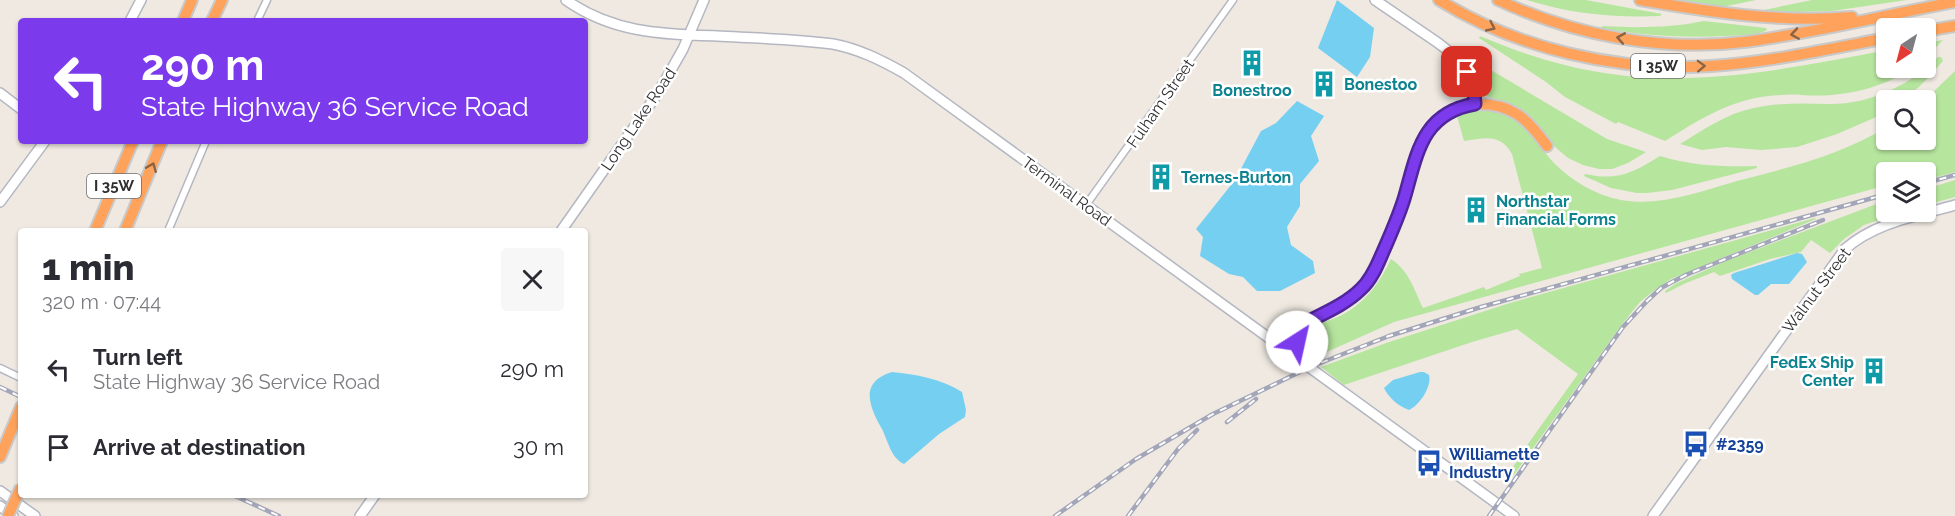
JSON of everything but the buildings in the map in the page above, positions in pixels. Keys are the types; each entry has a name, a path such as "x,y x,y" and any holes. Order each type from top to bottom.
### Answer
{"highway":[{"path":"184,18 192,0"},
{"path":"213,18 222,0"},
{"name":"I 35W","path":"1439,0 1527,42 1584,56 1650,66 1683,67 1747,62 1876,40"},
{"name":"I 35W","path":"1498,0 1544,19 1598,34 1654,43 1686,45 1742,42 1817,31 1955,2"},
{"path":"1640,0 1745,17 1774,19 1832,19 1894,14"},
{"path":"1936,29 1955,26"},
{"path":"1475,104 1496,105 1516,112 1533,127 1547,146"},
{"name":"I 35W","path":"96,228 132,144"},
{"name":"I 35W","path":"126,228 161,144"},
{"path":"0,457 18,415"},
{"path":"8,516 18,494"}],"street":[{"path":"132,18 141,0"},
{"path":"258,18 267,0"},
{"name":"Terminal Road","path":"566,0 588,14 623,27 653,33 812,41 868,54 904,73 1514,516"},
{"name":"Long Lake Road","path":"563,228 658,93 689,35 704,0"},
{"name":"Fulham Street","path":"1086,205 1233,0"},
{"path":"1274,340 1334,309 1362,289 1376,268 1400,211 1422,140 1444,115 1475,104 1467,72 1453,54 1375,0"},
{"path":"0,93 18,107"},
{"path":"0,202 43,144"},
{"path":"169,228 205,144"},
{"name":"Walnut Street","path":"1653,516 1845,249 1857,238 1885,224 1955,205"},
{"path":"1299,359 1296,348 1303,324"},
{"path":"0,368 18,377"},
{"path":"0,491 35,516"},
{"path":"360,516 373,498"},
{"path":"0,506 13,516"}],"green space":[{"path":"1527,0 1586,0 1662,14 1660,16 1610,16 1560,9"},
{"path":"1670,0 1756,0 1717,8"},
{"path":"1812,0 1907,0 1832,11 1760,13 1759,11"},
{"path":"1704,21 1766,28 1767,30 1748,35 1694,37 1649,35 1602,28 1602,26 1666,26"},
{"path":"1480,36 1560,64 1611,74 1646,77 1715,77 1819,63 1876,52 1876,78 1895,78 1874,87 1846,93 1817,96 1777,95 1748,100 1711,114 1665,141 1618,122 1616,124 1565,97 1479,38"},
{"path":"1469,57 1607,139 1646,152 1612,169 1583,165 1568,158 1523,111 1509,103 1482,95 1471,68 1466,62"},
{"path":"1941,57 1943,61 1936,69 1936,59"},
{"path":"1955,71 1955,172 1936,177 1936,162 1876,162 1876,188 1394,322 1311,359 1302,348 1301,342 1307,331 1342,315 1365,298 1377,284 1391,259 1407,275 1423,308 1484,287 1486,290 1520,276 1519,274 1542,268 1512,154 1502,143 1491,138 1464,141 1457,116 1486,111 1513,118 1529,130 1554,163 1584,186 1602,195 1621,200 1650,202 1694,194 1814,160 1851,146 1876,133 1876,150 1936,150 1935,90"},
{"path":"1912,78 1928,78 1915,90 1891,90"},
{"path":"1876,96 1876,117 1874,118 1837,134 1797,147 1761,150 1726,147 1702,150 1680,144 1744,110 1781,104 1843,103"},
{"path":"1660,156 1696,164 1757,166 1757,168 1672,190 1647,193 1611,188 1584,176 1585,174 1606,177 1624,174"},
{"path":"1955,180 1955,197 1936,202 1936,186"},
{"path":"1876,204 1876,221 1864,225 1844,239 1830,253 1811,240 1801,252 1770,259 1720,276 1714,272 1666,293 1665,291 1675,284 1726,261"},
{"path":"1815,218 1671,279 1640,302 1508,483 1503,479 1525,452 1523,451 1578,374 1517,329 1344,385 1321,367 1389,342 1510,303"}],"water":[{"path":"1337,0 1374,28 1370,57 1357,77 1318,48"},
{"path":"1297,101 1324,116 1311,136 1319,161 1300,184 1300,206 1287,227 1291,245 1313,261 1315,273 1280,291 1257,291 1243,277 1229,274 1200,256 1203,237 1196,229 1235,180 1261,131 1276,123"},
{"path":"1797,253 1802,254 1807,262 1789,284 1771,284 1755,295 1732,279 1731,275 1734,273"},
{"path":"892,372 928,378 954,387 962,392 966,410 965,417 939,434 904,464 893,453 873,412 870,396 875,382"},
{"path":"1420,372 1429,375 1429,384 1421,400 1409,410 1394,401 1384,388 1393,380"}],"railway":[{"path":"1936,180 1955,175"},
{"path":"1055,516 1136,459 1213,414 1310,367 1389,336 1481,307 1876,197"},
{"path":"1489,516 1623,327 1661,288 1688,274 1823,220"},
{"path":"0,387 18,396"},
{"path":"1227,422 1256,399"},
{"path":"1128,516 1178,449 1197,430"},
{"path":"240,498 279,516"}],"place":[{"name":"Bonestroo","path":"1252,63"},
{"name":"Bonestoo","path":"1324,84"},
{"name":"Ternes-Burton","path":"1161,177"},
{"name":"Northstar Financial Forms","path":"1476,210"},
{"name":"FedEx Ship Center","path":"1874,371"},
{"name":"#2359","path":"1696,444"},
{"name":"Williamette Industry","path":"1429,463"}],"route":[{"path":"1297,342 1303,324 1334,309 1362,289 1376,268 1400,211 1422,140 1444,115 1475,104 1467,72"}]}
